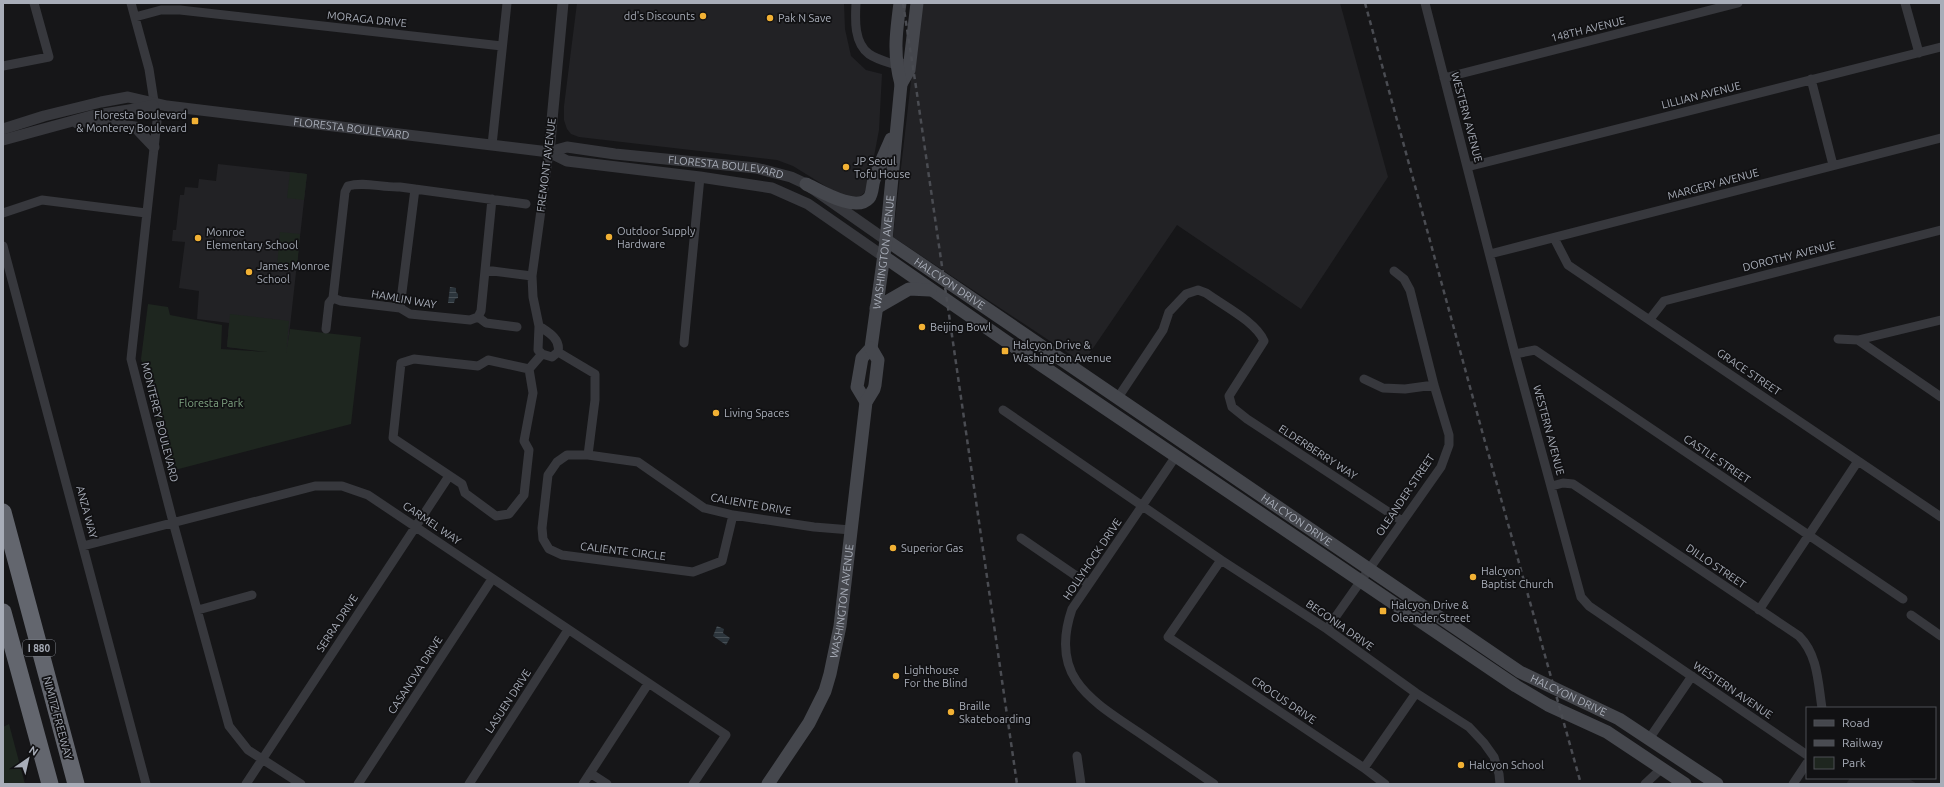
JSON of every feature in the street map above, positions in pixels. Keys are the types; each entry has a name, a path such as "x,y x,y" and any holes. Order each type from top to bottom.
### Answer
{"highway":[{"name":"NIMITZ FREEWAY","path":"3,512 76,784"},
{"name":"I 880","path":"3,612 50,784"}],"main road":[{"name":"WASHINGTON AVENUE","path":"768,784 809,723 825,691 840,626 866,402 857,387 862,358 871,348 886,240 901,84 896,65 895,46 900,3"},
{"name":"WASHINGTON AVENUE","path":"901,84 909,70 917,3"},
{"path":"806,184 839,200 851,203 863,203 870,197 873,181 896,127"},
{"name":"HALCYON DRIVE","path":"886,240 1520,672 1619,719 1717,784"},
{"name":"HALCYON DRIVE","path":"883,256 1516,686 1548,704 1607,732 1685,784"},
{"path":"876,308 909,289 933,291"},
{"path":"1455,645 1482,647"}],"street":[{"path":"3,66 49,56 34,3"},
{"name":"MONTEREY BOULEVARD","path":"131,3 149,69 157,121 131,359 173,522 198,610 223,709 229,726 248,750 301,784"},
{"path":"492,145 507,3"},
{"name":"FREMONT AVENUE","path":"542,354 538,350 539,326 533,297 532,276 548,152 563,3"},
{"path":"856,3 855,20 859,44 869,54 896,65 910,57"},
{"name":"WESTERN AVENUE","path":"1424,3 1515,354 1581,597 1589,606 1806,753"},
{"name":"148TH AVENUE","path":"1444,78 1738,3"},
{"path":"1905,3 1919,53"},
{"name":"MORAGA DRIVE","path":"135,17 161,10 180,10 502,46"},
{"name":"LILLIAN AVENUE","path":"1467,167 1811,79 1941,48"},
{"path":"1811,79 1833,165"},
{"name":"FLORESTA BOULEVARD","path":"3,129 101,102 128,97 154,104 548,152 567,161 756,184 772,188 797,199 883,256"},
{"name":"FLORESTA BOULEVARD","path":"3,140 91,116 135,109 154,104"},
{"path":"62,123 115,124 135,127 154,148"},
{"name":"MARGERY AVENUE","path":"1490,254 1941,138"},
{"name":"FLORESTA BOULEVARD","path":"548,152 567,147 616,154 749,167 791,177 806,184 886,240"},
{"path":"684,343 700,177"},
{"path":"326,329 329,303 333,298 345,192 348,186 355,184 415,189 526,204"},
{"path":"400,308 415,189"},
{"path":"478,318 481,311 492,199"},
{"path":"3,213 42,200 146,213"},
{"name":"DOROTHY AVENUE","path":"1650,319 1664,301 1941,230"},
{"name":"GRACE STREET","path":"1554,238 1568,265 1941,516"},
{"name":"ANZA WAY","path":"3,246 84,546 146,784"},
{"path":"485,270 532,276"},
{"name":"OLEANDER STREET","path":"1327,629 1441,467 1449,445 1449,434 1434,385 1410,290 1404,279 1394,271"},
{"name":"ELDERBERRY WAY","path":"1118,399 1163,330 1169,312 1186,294 1198,290 1206,293 1253,326 1261,334 1264,341 1229,396 1232,407 1247,419 1402,521"},
{"name":"HAMLIN WAY","path":"333,298 340,301 400,308 410,314 470,320 478,318 486,323 517,327"},
{"path":"1838,339 1858,340 1941,320"},
{"path":"530,369 488,360 478,366 414,359 401,363 393,438 462,484 465,493 496,516 509,514 524,495 529,450 524,441 533,393 530,369 542,354 552,357 558,352 559,348 555,338 539,326"},
{"path":"1858,340 1941,397"},
{"name":"CASTLE STREET","path":"1515,354 1534,350 1902,599"},
{"path":"558,352 595,374 595,400 588,455"},
{"path":"1364,379 1383,388 1405,389 1434,385"},
{"name":"BEGONIA DRIVE","path":"1003,410 1221,560 1327,629 1416,693 1469,727 1484,742 1494,757 1500,774 1500,784"},
{"name":"CALIENTE DRIVE","path":"548,475 557,462 568,455 588,455 638,462 704,508 734,515 814,527 852,530"},
{"name":"HOLLYHOCK DRIVE","path":"1176,456 1072,609 1065,637 1068,663 1076,680 1090,698 1214,784"},
{"path":"1759,610 1858,461"},
{"name":"CALIENTE CIRCLE","path":"548,475 544,508 543,539 549,549 562,555 693,572 722,561 734,515"},
{"name":"SERRA DRIVE","path":"246,784 263,761 269,748 450,476"},
{"name":"DILLO STREET","path":"1552,486 1563,483 1573,484 1799,636 1808,645 1813,656 1822,707"},
{"name":"CARMEL WAY","path":"84,546 315,486 342,486 368,495 726,735 693,784"},
{"path":"1021,538 1088,584"},
{"name":"CROCUS DRIVE","path":"1221,560 1168,637 1364,768 1385,784"},
{"name":"CASANOVA DRIVE","path":"358,784 492,579"},
{"path":"198,610 252,595"},
{"path":"1911,615 1941,636"},
{"name":"LASUEN DRIVE","path":"469,784 568,630"},
{"path":"1649,739 1692,676"},
{"path":"583,784 648,684"},
{"path":"1364,768 1416,693"},
{"path":"1077,756 1081,784"},
{"path":"1792,784 1806,764"},
{"path":"1646,783 1662,768"},
{"path":"590,773 607,784"}],"shaded area":[{"path":"577,3 844,3 845,29 851,56 866,70 882,74 879,130 869,183 864,193 859,197 843,197 793,166 777,160 579,137 571,134 567,129 564,120 564,106"},
{"path":"920,3 1340,3 1388,177 1301,309 1177,225 1083,363 893,237"},
{"path":"218,164 307,174 287,353 227,347 229,323 197,319 199,291 179,288 185,242 172,241 173,230 176,230 180,195 184,195 185,187 198,188 199,179 216,181"},
{"path":"450,287 456,288 456,292 458,294 458,298 455,299 454,303 448,303"},
{"path":"717,626 724,629 723,633 730,638 726,645 713,636"},
{"path":"1849,779 1910,779 1917,784 1846,784"}],"green space":[{"path":"290,172 307,174 304,200 287,198"},
{"path":"280,232 300,234 297,269 277,267"},
{"name":"Floresta Park","path":"148,304 168,307 170,315 222,325 221,349 267,352 227,347 230,314 289,321 286,353 290,329 361,337 351,424 171,471 141,359"},
{"path":"9,724 25,784 3,784 3,727"}],"railway":[{"path":"903,3 1017,784"},
{"path":"1365,3 1482,431 1581,784"}],"place":[{"name":"dd's Discounts","path":"703,16"},
{"name":"Pak N Save","path":"770,18"},
{"name":"Floresta Boulevard & Monterey Boulevard","path":"195,121"},
{"name":"JP Seoul Tofu House","path":"846,167"},
{"name":"Outdoor Supply Hardware","path":"609,237"},
{"name":"Monroe Elementary School","path":"198,238"},
{"name":"James Monroe School","path":"249,272"},
{"name":"Beijing Bowl","path":"922,327"},
{"name":"Halcyon Drive & Washington Avenue","path":"1005,351"},
{"name":"Living Spaces","path":"716,413"},
{"name":"Superior Gas","path":"893,548"},
{"name":"Halcyon Baptist Church","path":"1473,577"},
{"name":"Halcyon Drive & Oleander Street","path":"1383,611"},
{"name":"Lighthouse For the Blind","path":"896,676"},
{"name":"Braille Skateboarding","path":"951,712"},
{"name":"Halcyon School","path":"1461,765"}]}
